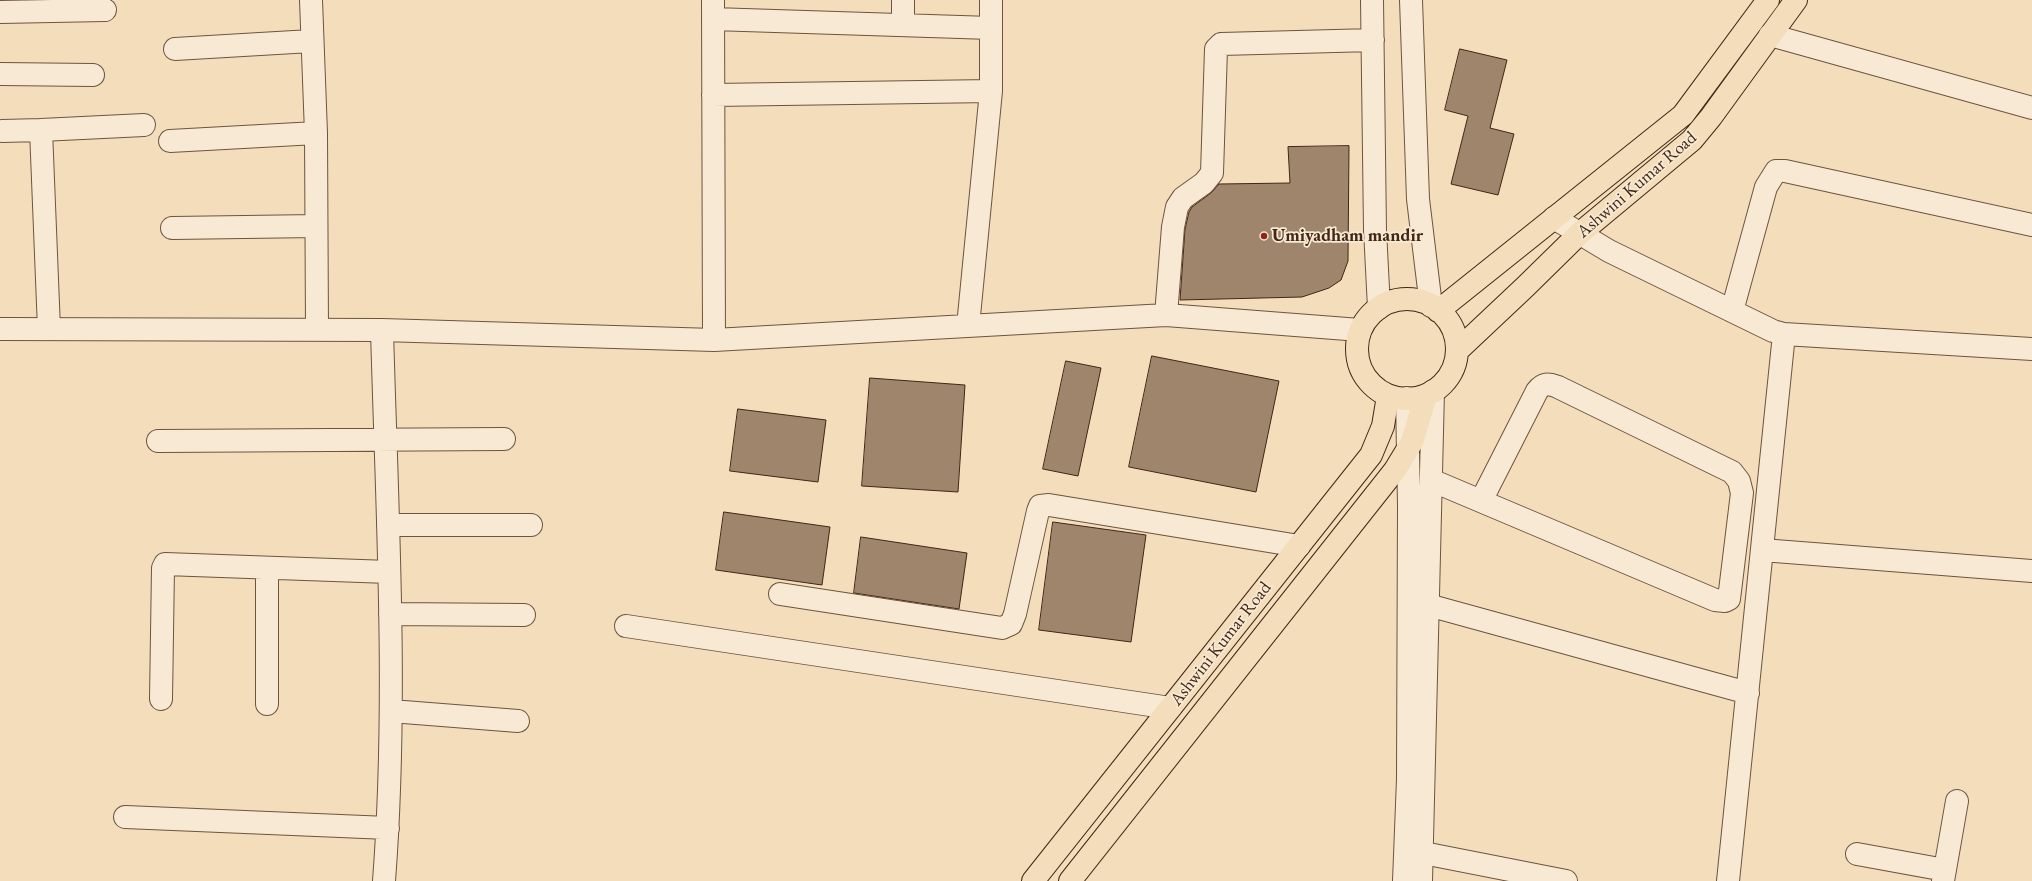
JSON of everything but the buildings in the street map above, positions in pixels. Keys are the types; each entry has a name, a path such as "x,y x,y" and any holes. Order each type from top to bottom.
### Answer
{"main road":[{"name":"Ashwini Kumar Road","path":"1434,308 1554,218 1682,115 1768,0"},
{"name":"Ashwini Kumar Road","path":"1456,351 1496,315 1579,234 1692,140 1711,117 1796,0"},
{"path":"1405,299 1418,301 1434,308 1450,325 1455,337 1456,351 1454,365 1448,378 1414,395 1375,388 1364,376 1358,361 1356,346 1360,330 1368,318 1379,308 1391,302 1405,299"},
{"name":"Ashwini Kumar Road","path":"1070,881 1395,470 1409,447 1414,395"},
{"name":"Ashwini Kumar Road","path":"1033,881 1371,455 1383,426 1414,395"}],"street":[{"path":"311,0 311,41 316,133 317,330"},
{"path":"903,0 903,25"},
{"path":"968,326 991,91 991,0"},
{"path":"1372,0 1375,230 1379,308"},
{"path":"1411,0 1418,199 1434,308"},
{"path":"0,12 105,10"},
{"path":"714,340 713,10 903,25 991,28"},
{"path":"1770,36 2032,108"},
{"path":"1166,315 1173,227 1177,207 1184,198 1204,183 1212,173 1216,49 1221,44 1373,40"},
{"path":"175,49 311,41"},
{"path":"0,74 93,75"},
{"path":"714,96 991,91"},
{"path":"2,131 144,125"},
{"path":"41,130 49,329"},
{"path":"170,141 316,133"},
{"path":"1732,311 1766,188 1776,171 1785,171 2032,225"},
{"path":"1554,218 1579,234 1773,331 1784,334 2032,349"},
{"path":"172,228 316,226"},
{"path":"0,329 382,330 714,340 1166,315 1360,330"},
{"path":"382,330 388,525 391,712 388,828 384,881"},
{"path":"1728,881 1784,334"},
{"path":"1431,480 1715,600 1725,601 1729,599 1742,493 1739,480 1732,472 1558,387 1549,384 1541,386 1537,391 1481,501"},
{"path":"1404,881 1414,851 1428,605 1431,480 1414,395"},
{"path":"158,441 504,439"},
{"path":"1409,447 1408,771 1414,851 1421,881"},
{"path":"780,594 1002,628 1011,624 1015,614 1038,511 1040,506 1049,505 1299,546"},
{"path":"388,525 531,525"},
{"path":"1762,550 2032,571"},
{"path":"161,699 164,566 168,564 389,572"},
{"path":"267,568 267,704"},
{"path":"1428,605 1748,693"},
{"path":"390,614 524,614"},
{"path":"626,626 1170,708"},
{"path":"391,712 518,721"},
{"path":"1857,854 1944,875 1957,801"},
{"path":"126,818 388,828"},
{"path":"1414,851 1556,880"}],"place":[{"name":"Umiyadham mandir","path":"1264,236"}]}
